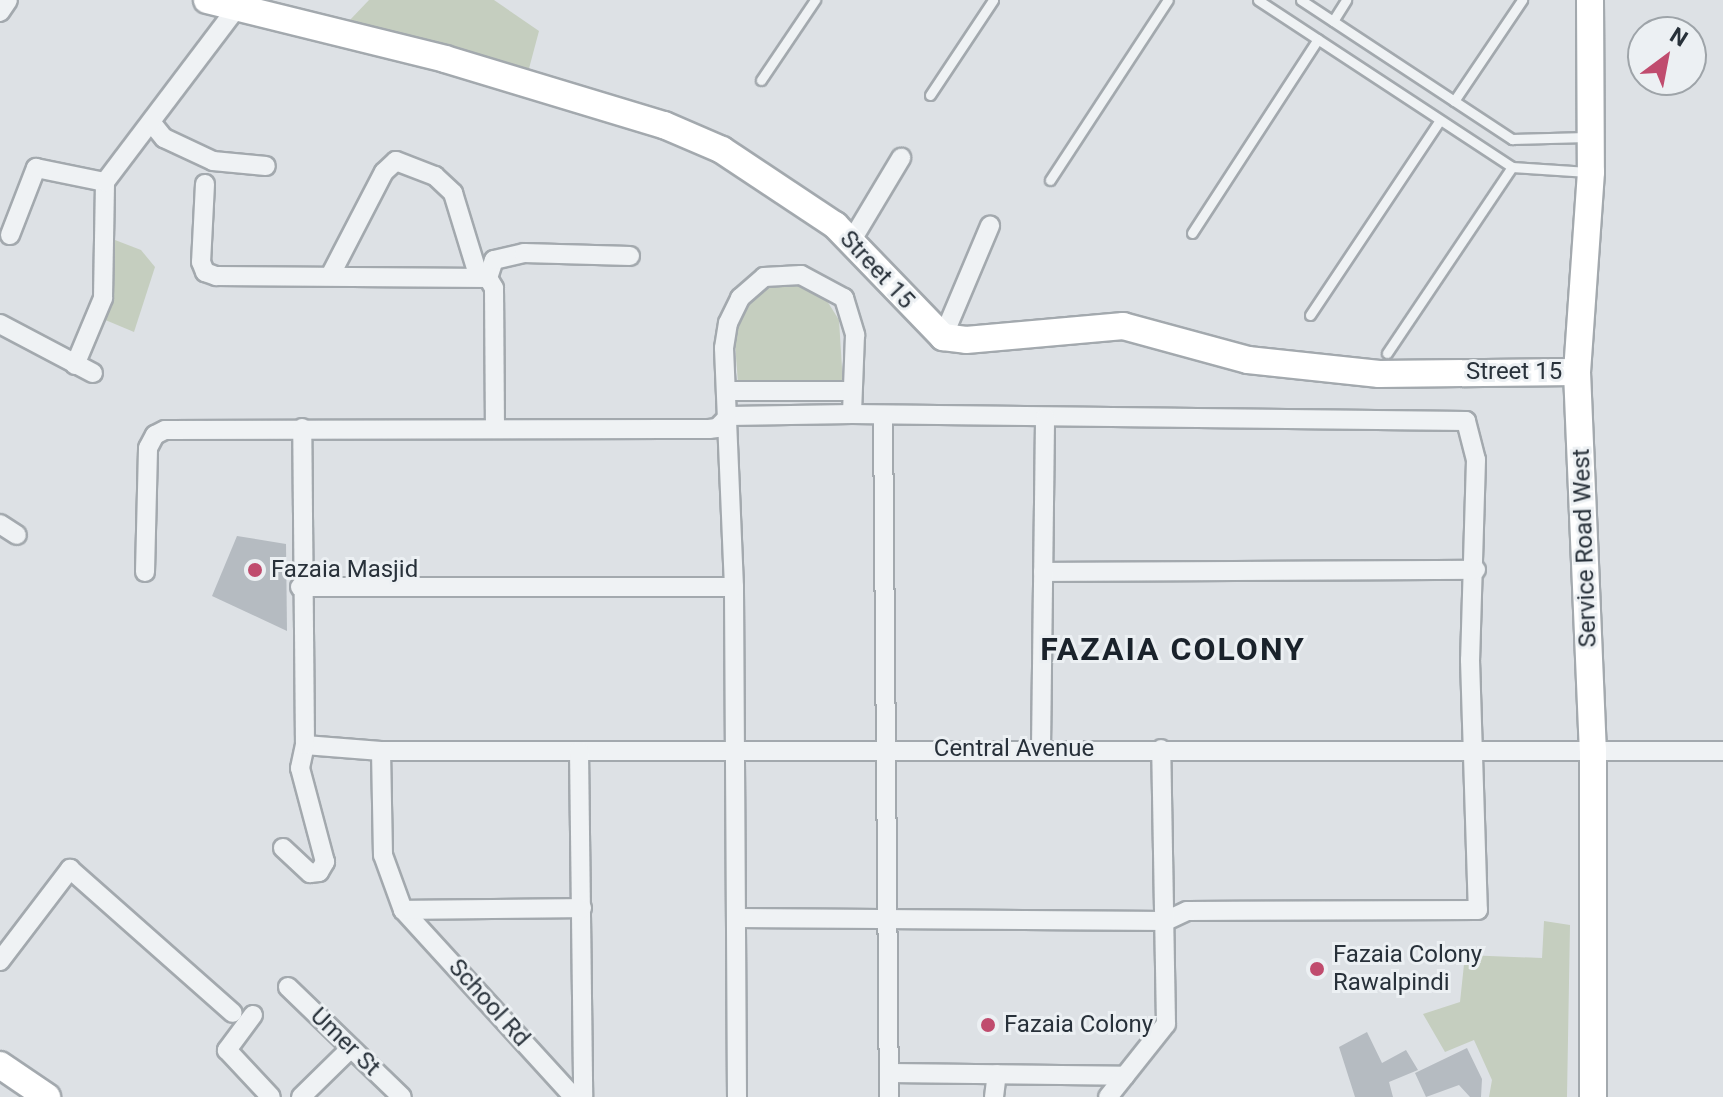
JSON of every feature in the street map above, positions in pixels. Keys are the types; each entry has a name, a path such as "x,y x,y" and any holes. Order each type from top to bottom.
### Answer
{"street":[{"path":"0,12 8,0"},
{"name":"Street 15","path":"207,0 246,4 376,39 664,125 735,158 852,240 943,337 966,340 1114,326 1248,360 1379,374 1577,372"},
{"name":"Service Road West","path":"1590,0 1591,172 1577,372 1593,750 1593,1097"},
{"path":"75,365 103,298 105,182 246,4"},
{"path":"151,122 164,138 213,161 266,166"},
{"path":"852,240 901,158"},
{"path":"330,276 384,172 396,161 435,176 453,193 483,277 494,288 495,427"},
{"path":"10,235 36,168 105,182"},
{"path":"205,184 201,262 205,272 216,276 483,277"},
{"path":"943,337 990,226"},
{"path":"483,277 494,260 524,253 630,256"},
{"path":"737,1097 737,918 732,751 734,587 724,348 728,323 740,298 764,277 801,275 844,298 855,335 852,414"},
{"path":"0,324 93,373"},
{"path":"727,391 851,391"},
{"path":"145,572 148,448 155,435 165,430 709,429 717,428 729,416 852,414 1466,421 1476,460 1471,750 1478,910 1187,911 1166,921 737,918"},
{"path":"883,416 890,919 889,1097"},
{"path":"1041,749 1045,417"},
{"path":"283,848 310,873 319,872 325,862 300,768 305,745 300,587 302,428"},
{"path":"0,524 17,535"},
{"path":"1043,572 1476,570"},
{"path":"300,587 734,587"},
{"name":"Central Avenue","path":"305,745 381,751 1723,751"},
{"path":"1108,1097 1166,1024 1161,749"},
{"path":"381,751 383,855 403,910 582,908"},
{"path":"579,751 583,1097"},
{"path":"0,961 70,869 233,1013"},
{"name":"School Rd","path":"403,910 574,1097"},
{"name":"Umer St","path":"288,987 402,1097"},
{"path":"253,1015 227,1050 271,1097"},
{"path":"301,1097 351,1048"},
{"path":"0,1065 47,1097"},
{"path":"890,1073 1125,1076"},
{"path":"994,1097 997,1074"}],"lane":[{"path":"761,80 815,0"},
{"path":"930,95 993,0"},
{"path":"1050,180 1168,0"},
{"path":"1258,0 1512,167 1591,172"},
{"path":"1301,0 1512,139 1591,137"},
{"path":"1333,21 1346,0"},
{"path":"1454,101 1522,0"},
{"path":"1192,233 1318,39"},
{"path":"1310,315 1440,120"},
{"path":"1387,353 1512,167"}],"green space":[{"path":"369,0 494,0 539,31 527,76 349,21"},
{"path":"115,240 141,250 155,267 134,332 103,319 110,243"},
{"path":"802,284 824,296 839,320 843,384 738,383 734,330 750,297 773,286"},
{"path":"1544,921 1570,925 1567,1097 1489,1097 1492,1080 1474,1040 1445,1052 1423,1014 1460,1002 1465,955 1542,958"}],"building":[{"name":"Fazaia Masjid","path":"237,536 286,544 287,631 212,596"},
{"path":"1367,1032 1382,1063 1406,1050 1418,1070 1389,1082 1393,1097 1355,1097 1339,1047"},
{"path":"1467,1048 1482,1079 1481,1097 1470,1097 1459,1085 1426,1097 1415,1073"}],"place":[{"name":"Fazaia Masjid","path":"255,570"},
{"name":"Fazaia Colony Rawalpindi","path":"1317,969"},
{"name":"Fazaia Colony","path":"988,1025"}],"district":[{"name":"FAZAIA COLONY","path":"1173,649"}]}
